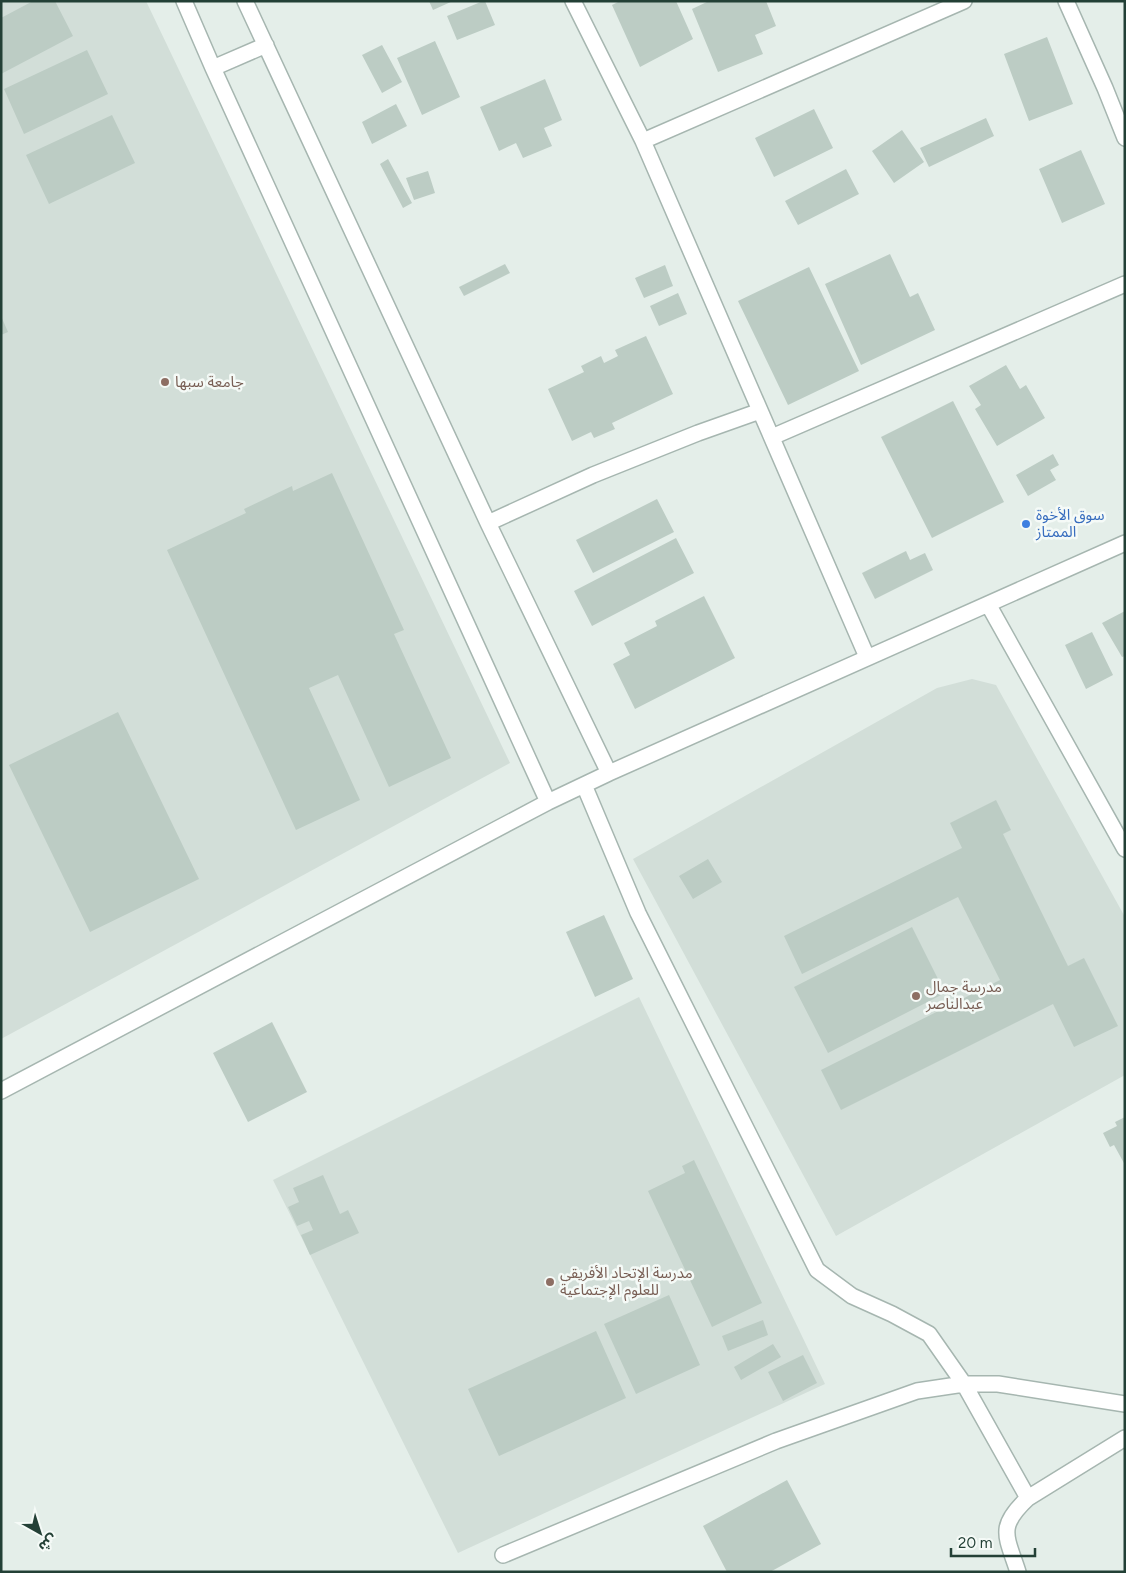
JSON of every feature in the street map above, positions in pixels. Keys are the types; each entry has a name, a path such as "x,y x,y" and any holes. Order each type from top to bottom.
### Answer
{"street":[{"path":"184,1 548,802"},
{"path":"245,1 488,523 609,773"},
{"path":"572,1 643,141 867,658"},
{"path":"643,141 964,1"},
{"path":"1066,1 1125,138"},
{"path":"213,68 266,45"},
{"path":"772,437 1125,284"},
{"path":"488,523 593,476 760,411"},
{"path":"1,1091 548,802 1125,543"},
{"path":"988,604 1125,849"},
{"path":"584,785 638,913 817,1270 852,1296 930,1334 964,1384 1028,1498"},
{"path":"503,1555 776,1441 917,1392 964,1384 998,1384 1125,1404"},
{"path":"1018,1572 1007,1536 1009,1519 1028,1498 1125,1438"}],"shaded area":[{"name":"جامعة سبها","path":"1,1 146,1 510,763 1,1039"},
{"name":"مدرسة جمال عبدالناصر","path":"972,679 996,685 1125,917 1125,1075 836,1236 633,859 937,688"},
{"name":"مدرسة الإتحاد الأفريقي للعلوم الإجتماعية","path":"639,997 825,1384 458,1553 273,1180"}],"building":[{"path":"33,1 55,1 73,36 1,74 1,18"},
{"path":"429,1 453,1 433,10"},
{"path":"485,1 495,25 457,40 447,16"},
{"path":"620,1 676,1 693,39 640,67 612,5"},
{"path":"709,1 766,1 776,26 755,35 763,54 718,72 692,9"},
{"path":"1047,37 1073,104 1029,121 1004,54"},
{"path":"435,41 460,97 422,115 397,58"},
{"path":"382,45 402,82 382,93 362,55"},
{"path":"87,50 108,94 24,134 4,89"},
{"path":"545,79 562,120 544,128 552,146 523,158 516,143 499,151 480,107"},
{"path":"396,104 407,126 372,144 362,122"},
{"path":"814,109 833,148 774,177 755,138"},
{"path":"112,115 135,163 49,204 26,155"},
{"path":"986,118 994,136 929,167 920,148"},
{"path":"902,130 924,162 894,183 872,151"},
{"path":"1081,150 1105,204 1062,223 1039,169"},
{"path":"388,159 412,203 403,208 380,164"},
{"path":"846,169 859,194 798,225 785,201"},
{"path":"428,171 435,193 414,200 406,178"},
{"path":"890,254 910,297 918,293 935,330 861,365 825,284"},
{"path":"505,264 510,273 464,296 459,287"},
{"path":"665,265 673,286 644,298 635,278"},
{"path":"809,267 859,371 788,405 738,301"},
{"path":"678,293 687,314 659,326 650,306"},
{"path":"1,316 8,332 1,335"},
{"path":"646,336 673,394 612,423 615,429 594,438 591,432 572,441 548,389 584,372 581,366 601,356 604,363 618,356 615,350"},
{"path":"1006,365 1020,389 1026,385 1045,418 997,446 975,409 981,405 969,386"},
{"path":"953,401 1004,502 932,538 881,437"},
{"path":"1053,454 1059,465 1050,470 1056,480 1028,496 1016,475"},
{"path":"332,473 404,630 394,634 451,758 389,787 338,675 309,688 360,800 296,830 167,550 246,513 244,509 292,486 293,491"},
{"path":"657,499 674,532 593,573 576,540"},
{"path":"676,538 694,573 592,626 574,591"},
{"path":"906,551 910,560 925,553 933,570 875,599 862,573"},
{"path":"704,596 735,658 635,709 613,664 630,655 624,643 657,626 655,621"},
{"path":"1125,611 1125,656 1122,657 1102,623"},
{"path":"1092,632 1113,675 1086,689 1065,645"},
{"path":"118,712 199,879 90,932 9,765"},
{"path":"996,800 1011,830 1003,834 1068,966 1084,958 1118,1026 1074,1047 1053,1004 841,1110 821,1070 1000,980 958,897 802,974 784,936 962,848 950,823"},
{"path":"708,859 722,882 693,899 679,876"},
{"path":"604,915 633,979 595,997 566,932"},
{"path":"912,927 945,993 828,1053 794,987"},
{"path":"272,1022 307,1092 248,1122 213,1053"},
{"path":"1125,1117 1125,1165 1114,1145 1110,1147 1103,1133 1117,1126 1115,1122"},
{"path":"694,1160 762,1303 712,1327 648,1191 685,1173 682,1166"},
{"path":"323,1175 340,1214 348,1210 359,1233 310,1255 301,1235 313,1230 309,1221 297,1226 288,1207 299,1202 293,1188"},
{"path":"669,1295 700,1365 636,1394 604,1324"},
{"path":"763,1320 768,1335 728,1351 722,1336"},
{"path":"596,1331 626,1398 499,1456 468,1389"},
{"path":"773,1344 781,1357 741,1380 734,1367"},
{"path":"803,1355 817,1383 783,1401 768,1372"},
{"path":"787,1480 821,1544 770,1572 727,1572 703,1526"}],"place":[{"name":"جامعة سبها","path":"165,382"},
{"name":"سوق الأخوة الممتاز","path":"1026,524"},
{"name":"مدرسة جمال عبدالناصر","path":"916,996"},
{"name":"مدرسة الإتحاد الأفريقي للعلوم الإجتماعية","path":"550,1282"}]}
